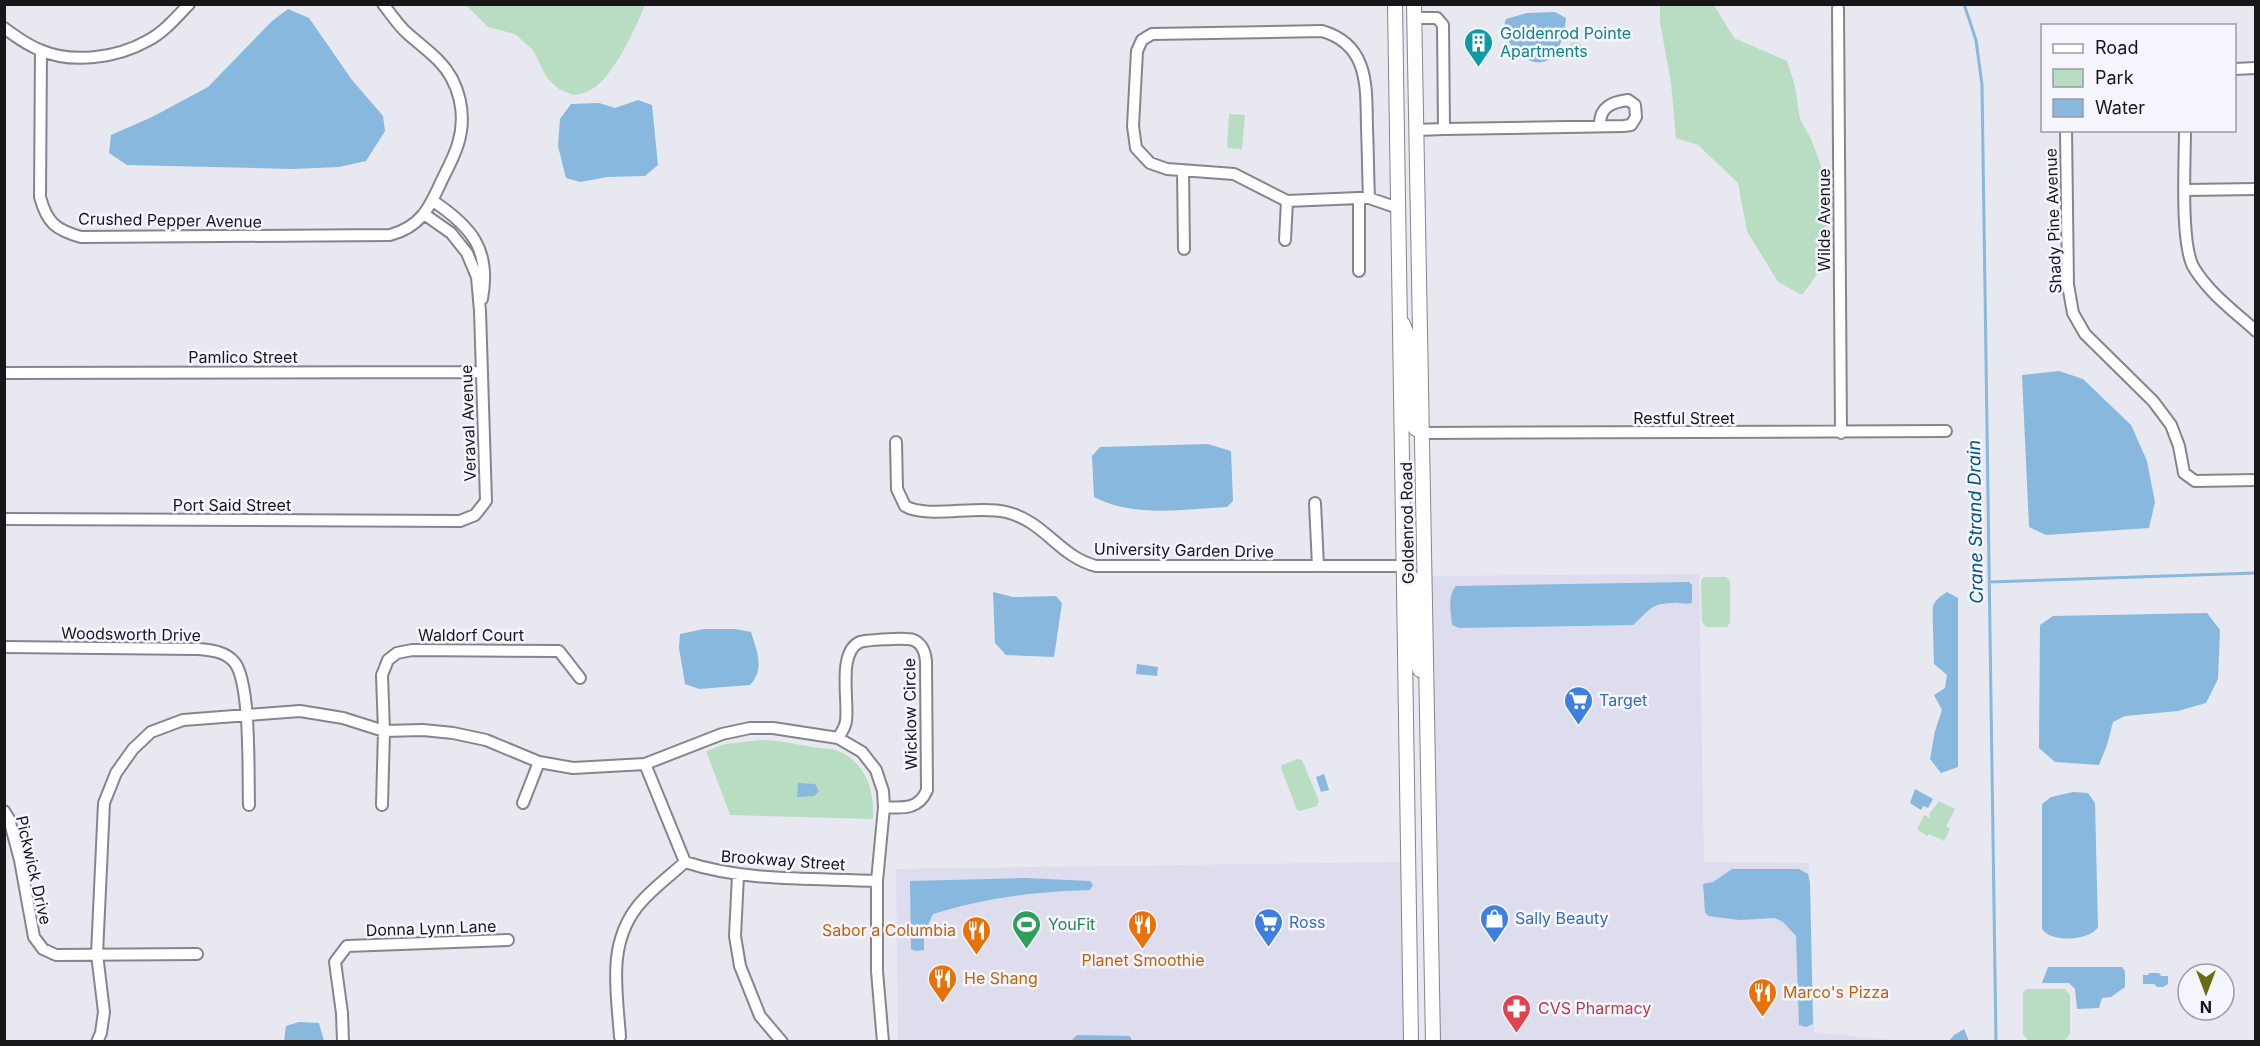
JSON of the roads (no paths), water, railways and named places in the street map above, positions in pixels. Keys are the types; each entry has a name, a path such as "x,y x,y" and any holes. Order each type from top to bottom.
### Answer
{"main road":[{"name":"Goldenrod Road","path":"1395,4 1411,1041"},
{"name":"Goldenrod Road","path":"1414,11 1433,1041"},
{"path":"1398,208 1410,222 1411,302 1419,326"},
{"path":"1399,311 1410,343 1410,421 1422,433"},
{"path":"1404,566 1414,582 1416,658 1426,689"},
{"path":"1405,1041 1411,1016"}],"street":[{"path":"4,28 40,51 71,57 94,57 120,52 149,40 189,4"},
{"name":"Crushed Pepper Avenue","path":"40,51 40,197 44,212 63,232 81,237 390,236 414,225 433,201 458,145 462,126 461,101 451,78 440,61 405,31 383,4"},
{"name":"Wilde Avenue","path":"1838,8 1841,433"},
{"path":"1414,11 1437,18 1443,25 1443,129"},
{"path":"1359,271 1364,198 1368,178 1364,73 1351,49 1331,34 1322,31 1159,33 1142,40 1137,51 1134,144 1144,158 1154,166 1183,171 1234,174 1287,201 1364,198 1398,208"},
{"path":"2236,69 2256,68"},
{"path":"1416,130 1600,126"},
{"name":"Shady Pine Avenue","path":"2066,132 2068,285 2073,313 2085,334 2153,401 2171,425 2179,446 2184,473 2195,481 2256,480"},
{"path":"2185,132 2186,239 2193,267 2206,284 2256,331"},
{"path":"1183,171 1184,249"},
{"path":"2186,190 2256,189"},
{"name":"Veraval Avenue","path":"433,201 455,216 472,234 483,257 485,282 480,311"},
{"path":"1285,240 1287,201"},
{"name":"Veraval Avenue","path":"424,214 451,233 467,253 477,277 486,501 475,515 460,521"},
{"name":"Pamlico Street","path":"4,373 482,372"},
{"name":"Restful Street","path":"1422,433 1946,431"},
{"name":"University Garden Drive","path":"896,442 897,489 905,506 920,512 980,508 1005,512 1027,519 1077,561 1086,564 1118,568 1404,566"},
{"path":"1315,502 1318,566"},
{"name":"Port Said Street","path":"4,519 460,521"},
{"name":"Wicklow Circle","path":"838,738 846,722 846,662 851,650 860,642 909,639 918,642 925,652 926,661 927,790 924,798 907,808 884,807"},
{"name":"Woodsworth Drive","path":"4,647 215,650 233,661 241,674 246,715 249,805"},
{"name":"Waldorf Court","path":"384,731 382,675 388,660 397,653 412,650 559,651 580,678"},
{"path":"97,1041 101,1034 104,1012 97,954 104,803 116,773 133,749 151,732 183,720 300,711 343,718 384,731 423,730 453,733 486,740 539,762 573,768 645,764 722,734 750,728 774,728 838,738 862,752 876,770 883,791 884,807 877,880 877,970 883,1041"},
{"path":"382,805 384,731"},
{"path":"523,803 539,762"},
{"path":"620,1037 616,959 618,941 638,907 685,862 645,764"},
{"path":"1408,793 1428,793"},
{"name":"Pickwick Drive","path":"4,811 9,819 20,860 34,938 43,949 56,955 197,954"},
{"name":"Brookway Street","path":"685,862 738,874 877,880"},
{"path":"738,874 735,936 740,966 760,1016 782,1041"},
{"name":"Donna Lynn Lane","path":"343,1041 342,1013 335,962 347,946 508,940"}],"water":[{"path":"288,9 309,18 352,80 383,116 385,131 366,161 339,167 293,169 127,165 109,153 111,135 152,117 208,87 272,21"},
{"path":"1555,12 1566,18 1561,43 1552,57 1540,62 1528,60 1518,53 1509,42 1505,30 1506,19 1527,13"},
{"path":"638,100 652,105 658,165 645,176 607,177 580,182 566,178 558,146 560,119 571,104 599,103 615,108"},
{"path":"2059,371 2083,379 2131,425 2147,461 2155,502 2149,528 2046,535 2029,527 2022,375"},
{"path":"1208,444 1231,451 1233,501 1227,507 1142,510 1109,504 1094,497 1092,456 1100,447"},
{"path":"1689,582 1692,585 1692,603 1659,605 1650,609 1633,625 1459,628 1452,625 1451,595 1456,586"},
{"path":"993,592 1013,597 1056,596 1062,603 1054,657 1006,655 995,643"},
{"path":"1947,592 1958,598 1958,767 1941,773 1930,759 1935,731 1942,710 1934,695 1945,688 1947,675 1934,664 1933,606"},
{"path":"2207,613 2220,630 2218,679 2206,703 2178,711 2125,716 2113,722 2099,765 2055,762 2039,748 2040,625 2053,616"},
{"path":"704,629 735,629 751,632 758,666 755,679 750,685 699,689 685,684 679,648 680,634"},
{"path":"1137,664 1158,667 1157,676 1136,674"},
{"path":"1324,774 1329,790 1321,792 1316,777"},
{"path":"798,783 815,784 819,791 814,796 797,797"},
{"path":"1915,789 1933,799 1928,808 1923,806 1921,810 1910,803"},
{"path":"2073,792 2088,793 2095,803 2098,927 2087,935 2062,938 2053,937 2042,929 2042,804 2051,797"},
{"path":"1732,869 1799,869 1808,874 1813,1024 1806,1027 1799,1025 1796,936 1783,922 1775,918 1739,920 1708,916 1705,912 1703,884 1713,882"},
{"path":"1024,878 1090,881 1093,885 1090,890 1011,896 933,914 924,934 924,950 911,949 910,881"},
{"path":"2048,967 2122,967 2125,971 2125,987 2111,997 2102,998 2099,1008 2077,1009 2075,989 2069,983 2042,983"},
{"path":"2149,973 2168,976 2168,984 2157,987 2154,984 2143,984 2143,975"},
{"path":"299,1022 319,1023 324,1041 284,1041 286,1026"},
{"path":"1964,1029 1969,1041 1949,1041 1954,1035"},
{"path":"1077,1035 1130,1036 1132,1041 1071,1041"}],"waterway":[{"name":"Crane Strand Drain","path":"1964,4 1976,40 1982,85 1996,1042"},
{"path":"1989,582 2256,573"}],"place":[{"name":"Goldenrod Pointe Apartments","path":"1479,68"},
{"name":"Target","path":"1578,726"},
{"name":"Sally Beauty","path":"1494,944"},
{"name":"Ross","path":"1268,948"},
{"name":"YouFit","path":"1027,950"},
{"name":"Planet Smoothie","path":"1143,950"},
{"name":"Sabor a Columbia","path":"977,956"},
{"name":"He Shang","path":"943,1004"},
{"name":"Marco's Pizza","path":"1762,1018"},
{"name":"CVS Pharmacy","path":"1517,1034"}]}
